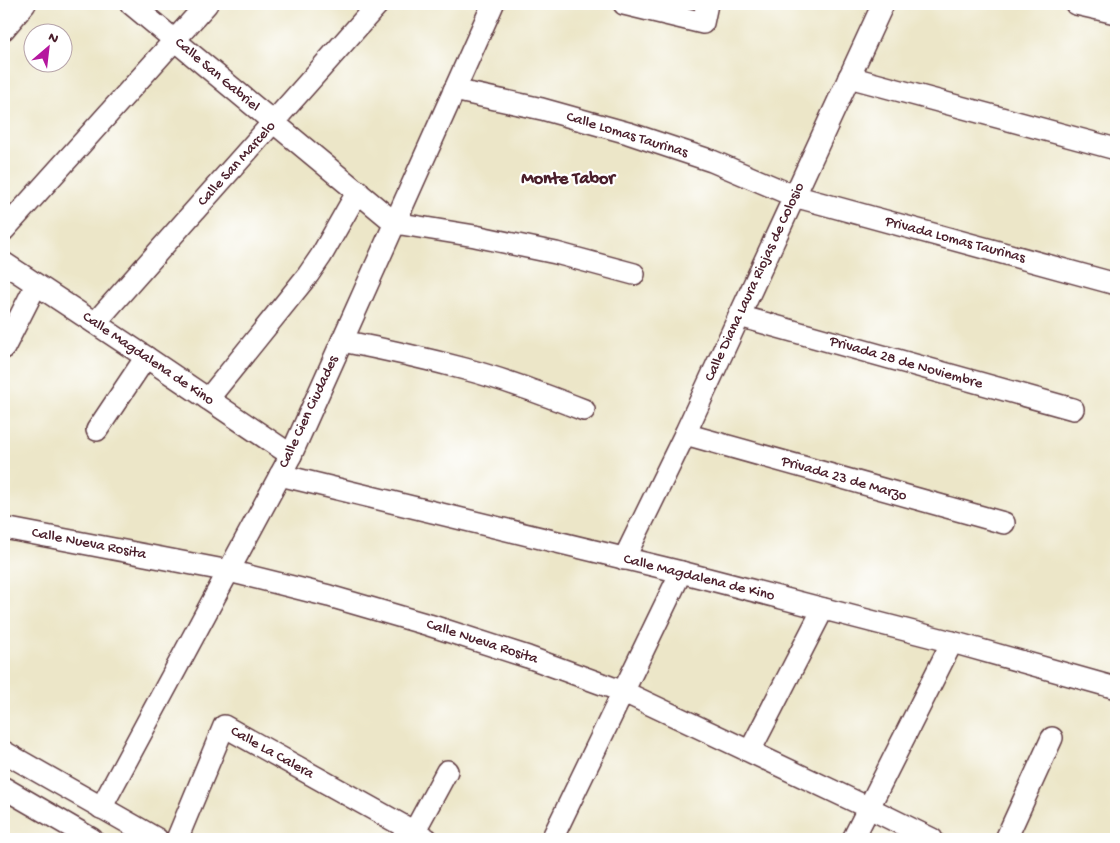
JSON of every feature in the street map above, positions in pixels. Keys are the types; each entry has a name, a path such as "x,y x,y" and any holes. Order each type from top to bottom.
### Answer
{"street":[{"path":"4,29 26,4"},
{"name":"Calle San Gabriel","path":"131,4 395,223"},
{"path":"4,230 206,4"},
{"name":"Calle San Marcelo","path":"95,324 378,4"},
{"name":"Calle Cien Ciudades","path":"102,808 291,455 493,4"},
{"path":"624,4 703,23 707,4"},
{"name":"Calle Diana Laura Riojas de Colosio","path":"624,559 685,434 883,4"},
{"path":"1076,4 1116,13"},
{"path":"849,78 1116,149"},
{"name":"Calle Lomas Taurinas","path":"454,90 542,109 628,133 712,162 794,196"},
{"path":"208,399 308,275 358,191"},
{"name":"Privada Lomas Taurinas","path":"794,196 1116,284"},
{"path":"395,223 493,239 556,253 634,274"},
{"name":"Calle Magdalena de Kino","path":"4,264 291,455"},
{"path":"4,348 36,285"},
{"name":"Privada 28 de Noviembre","path":"739,316 1073,409"},
{"path":"342,341 404,353 465,369 525,388 584,410"},
{"path":"97,430 146,357"},
{"name":"Privada 23 de Marzo","path":"685,434 1004,523"},
{"name":"Calle Magdalena de Kino","path":"280,475 681,572 952,642 1116,688"},
{"name":"Calle Nueva Rosita","path":"4,528 228,571 329,596 528,656 624,692 932,839"},
{"path":"552,839 681,572"},
{"path":"750,751 823,609"},
{"path":"853,839 952,642"},
{"name":"Calle La Calera","path":"177,839 224,726 421,836"},
{"path":"1006,839 1052,738"},
{"path":"4,752 102,808 130,832 157,839"},
{"path":"421,836 447,771"},
{"path":"4,788 92,839"}],"district":[{"name":"Monte Tabor","path":"568,179"}]}
